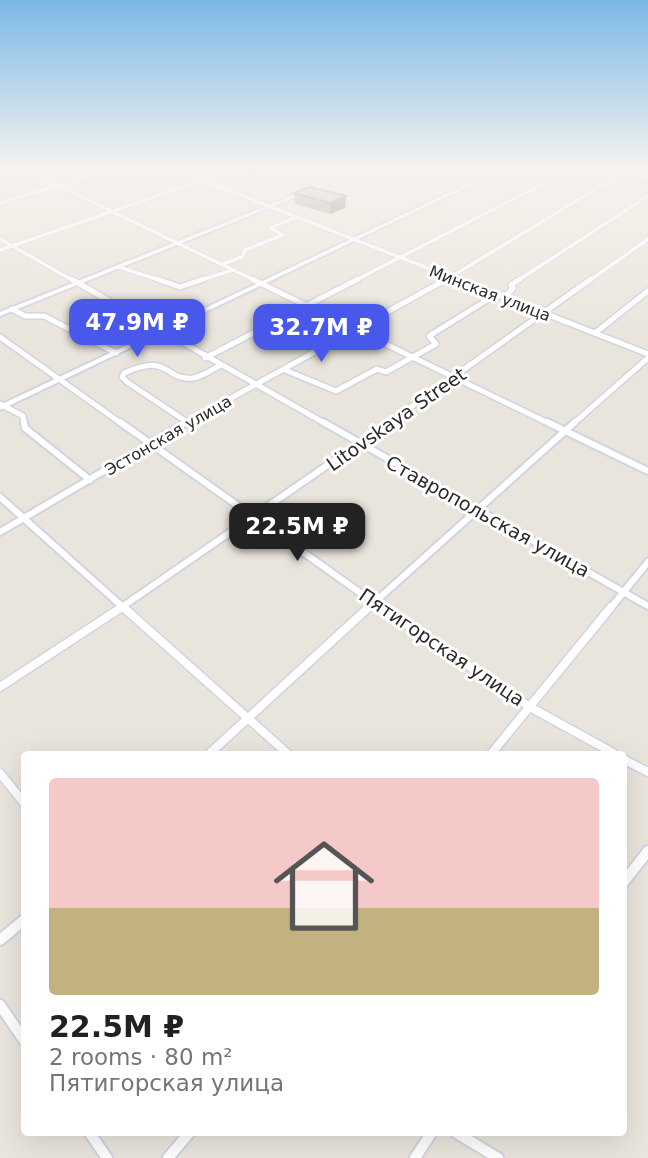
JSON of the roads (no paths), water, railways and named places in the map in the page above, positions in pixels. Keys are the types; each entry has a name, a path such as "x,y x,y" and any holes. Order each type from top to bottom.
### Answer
{"main road":[{"path":"0,314 225,224"},
{"path":"2,406 387,224"}],"street":[{"path":"0,250 78,224"},
{"path":"139,224 354,331 648,471"},
{"path":"221,264 242,257 245,250 282,235 270,228 280,224"},
{"name":"Минская улица","path":"311,224 648,356"},
{"path":"205,358 463,224"},
{"name":"Эстонская улица","path":"0,532 187,422 450,278 538,224"},
{"path":"285,370 337,391 377,369 386,372 436,344 429,335 495,295 507,295 513,288 511,285 605,224"},
{"name":"Ставропольская улица","path":"0,239 219,366 648,606"},
{"name":"Litovskaya Street","path":"0,687 124,607 455,379 648,239"},
{"path":"119,267 180,287 233,270"},
{"path":"594,334 648,291"},
{"path":"12,309 25,316 44,316 116,354"},
{"name":"Пятигорская улица","path":"0,337 150,446 256,516 375,603 530,707 610,751"},
{"path":"212,751 475,509 648,356"},
{"path":"187,422 127,382 122,377 124,373 145,364 160,364 181,376 194,378 219,366"},
{"path":"2,406 23,416 25,428 90,480"},
{"path":"0,496 285,751"},
{"path":"493,751 648,562"},
{"path":"627,761 648,772"},
{"path":"0,773 21,799"},
{"path":"627,878 648,851"},
{"path":"0,940 21,922"},
{"path":"0,1005 21,1036"},
{"path":"92,1136 107,1158"},
{"path":"168,1158 187,1136"},
{"path":"415,1158 429,1136"},
{"path":"462,1136 498,1158"}]}
